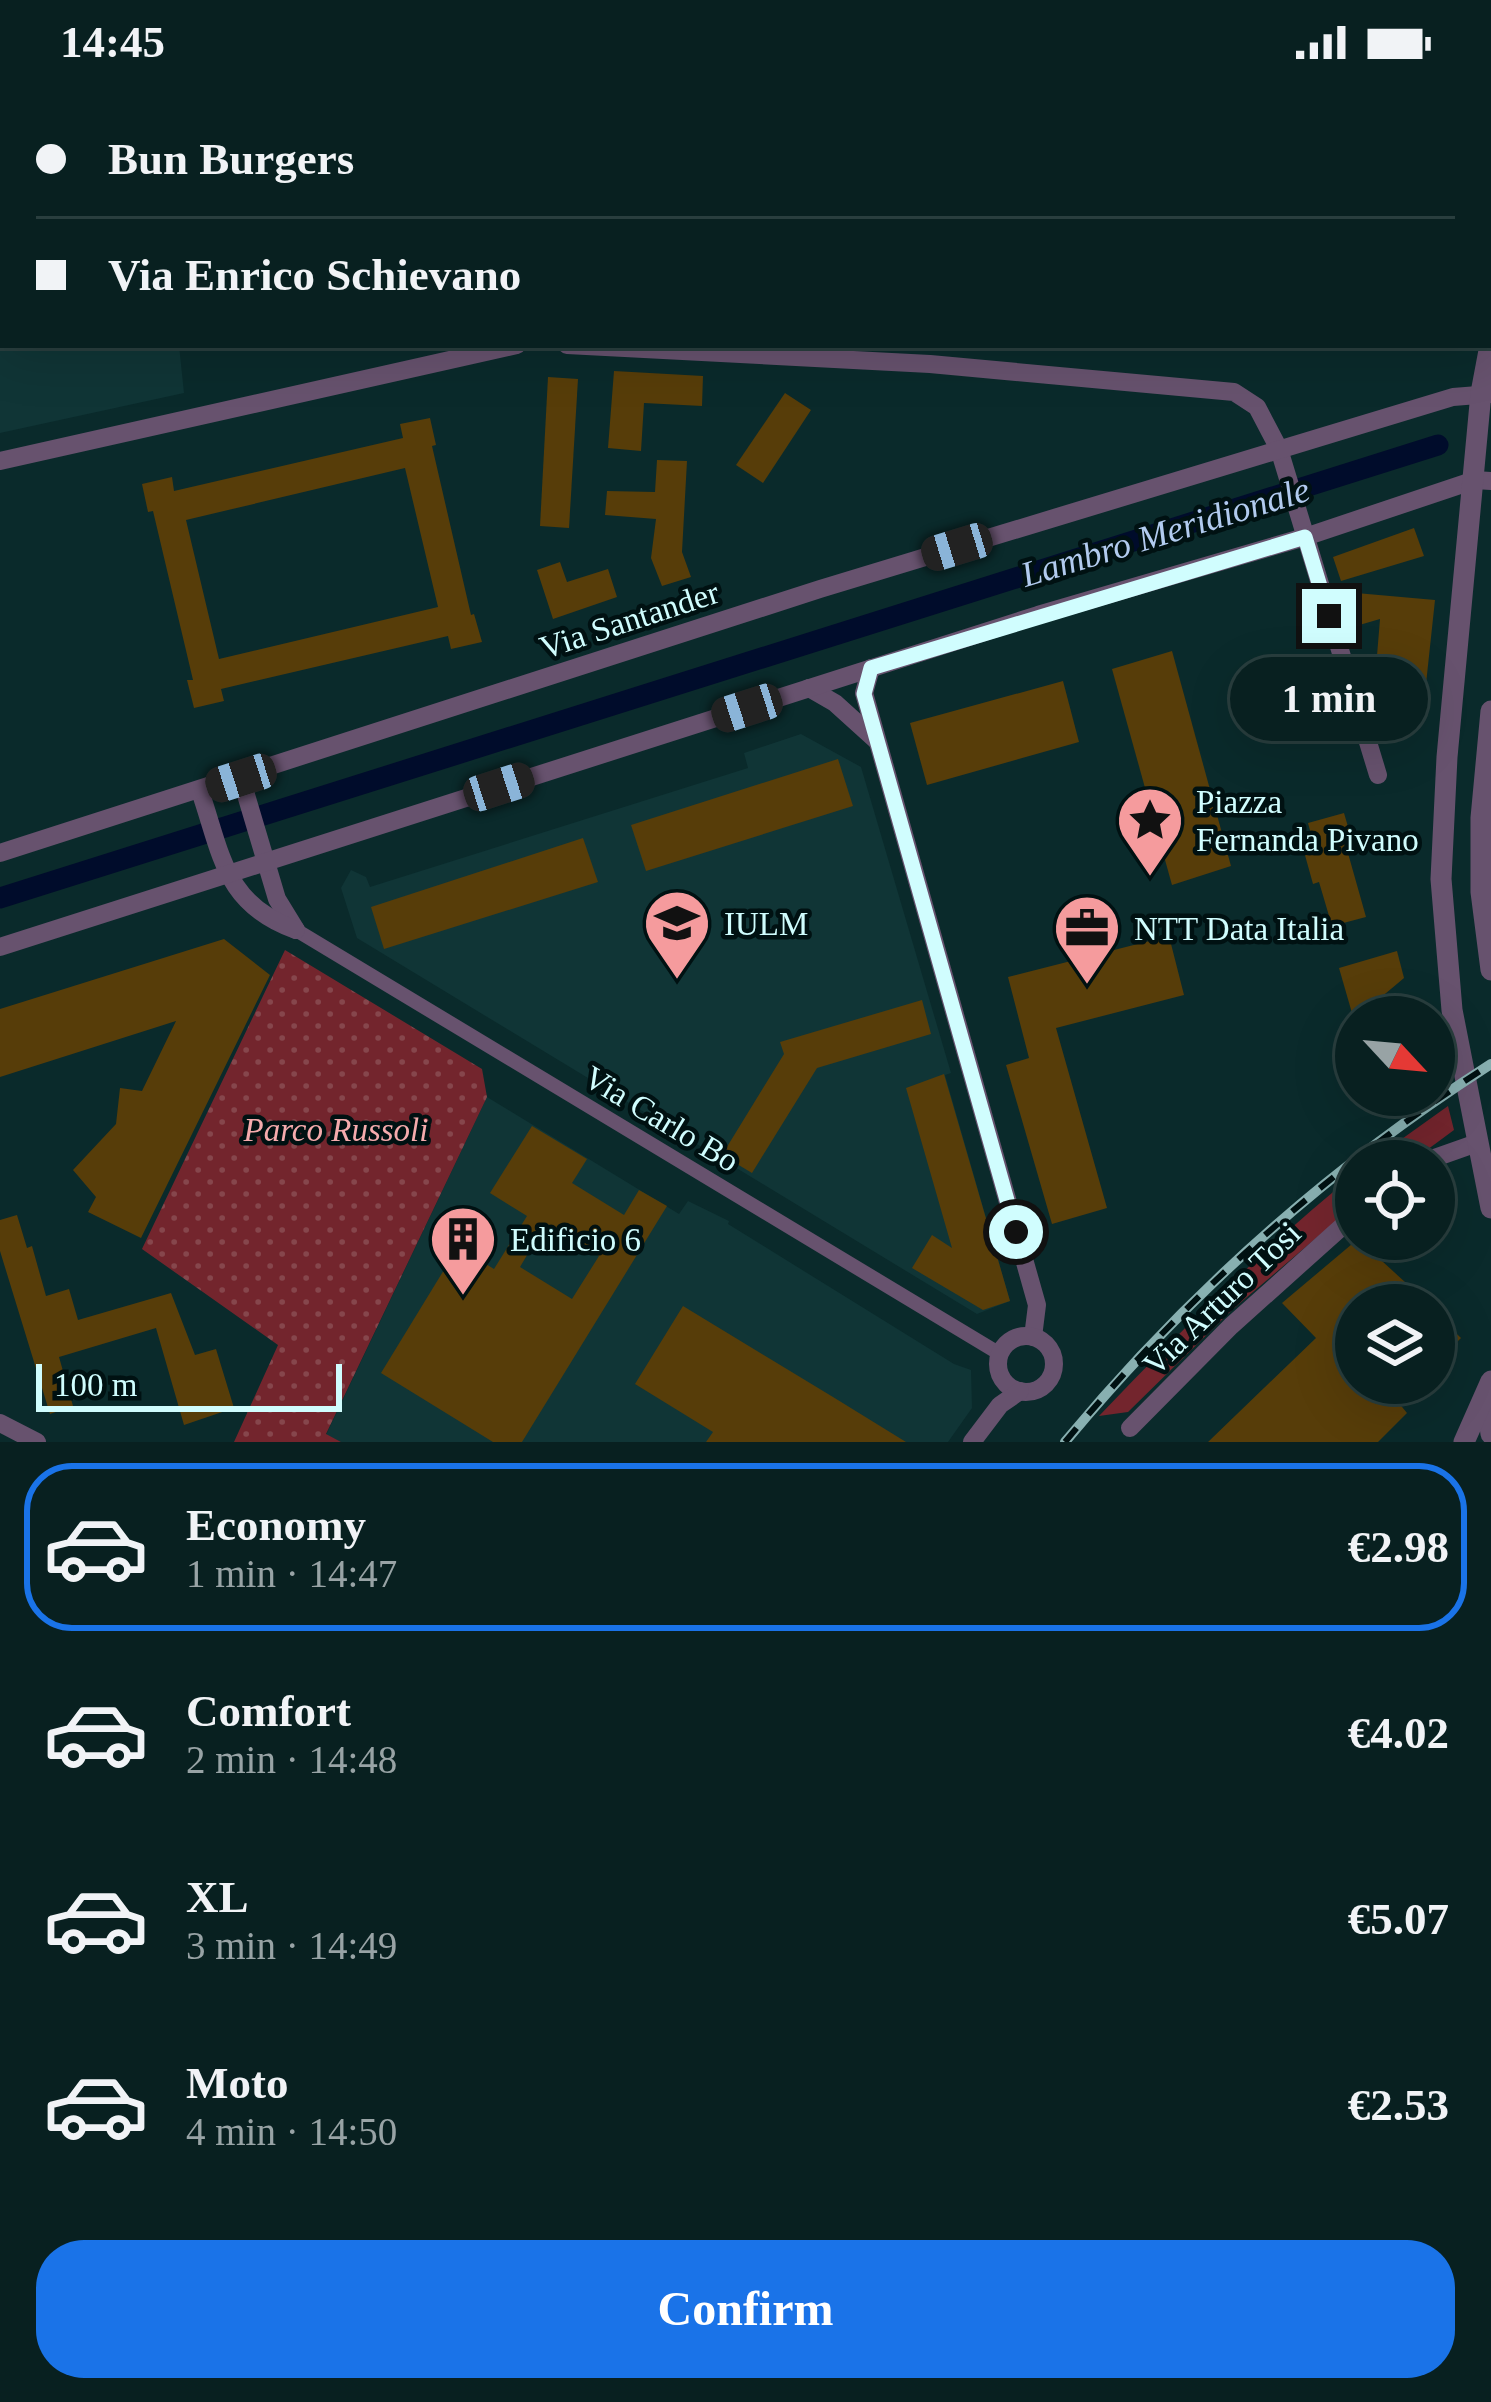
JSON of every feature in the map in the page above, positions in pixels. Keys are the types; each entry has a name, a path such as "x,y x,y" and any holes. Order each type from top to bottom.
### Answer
{"street":[{"path":"0,461 504,348"},
{"path":"688,348 931,354 1234,392 1257,407 1281,457 1378,775"},
{"path":"1490,348 1483,481 1447,757 1441,879 1451,1010 1491,1208"},
{"name":"Via Santander","path":"0,854 243,784 820,589 1281,457 1454,397 1486,394"},
{"path":"0,947 224,867 716,718 1303,528 1483,481"},
{"path":"871,668 864,694 1037,1306 1033,1336"},
{"path":"809,688 877,741"},
{"path":"1491,710 1481,818 1481,892 1491,970"},
{"path":"243,784 277,899 296,930"},
{"path":"202,797 224,867"},
{"name":"Via Carlo Bo","path":"224,867 252,907 270,920 296,930 1000,1354"},
{"path":"1455,1151 1477,1143"},
{"name":"Via Arturo Tosi","path":"1130,1428 1335,1233"},
{"path":"972,1442 1000,1405 1020,1391 1040,1388 1053,1370 1050,1350 1033,1336 1013,1339 1000,1354 1003,1380 1020,1391"},
{"path":"1489,1388 1491,1434"},
{"path":"1464,1442 1489,1388"},
{"path":"0,1423 37,1442"}],"shaded area":[{"path":"0,348 179,348 184,393 0,433"},
{"name":"IULM","path":"801,734 861,767 951,1073 945,1075 1010,1301 977,1314 357,938 341,888 351,870 366,877 370,887 748,768 744,753"},
{"path":"487,1097 679,1214 688,1201 729,1221 954,1364 971,1370 972,1408 948,1442 341,1442 326,1435"}],"green space":[{"name":"Parco Russoli","path":"285,950 482,1069 487,1097 326,1434 341,1442 234,1442 278,1345 142,1249"},
{"path":"1434,1116 1450,1116 1454,1130 1440,1140 1400,1140"},
{"path":"1335,1191 1335,1222 1233,1309 1128,1412 1099,1416 1224,1290"}],"building":[{"path":"614,371 703,376 702,406 644,403 641,451 608,448"},
{"path":"548,377 578,379 569,528 540,526"},
{"path":"785,393 811,410 763,483 736,465"},
{"path":"430,418 436,445 432,446 471,615 482,642 451,649 448,636 221,689 224,701 194,708 187,680 193,680 153,511 148,512 142,484 172,477 174,491 403,438 400,424","holes":["405,468 438,607 219,659 186,520"]},
{"path":"657,460 687,461 682,552 691,577 662,586 651,558 656,519 605,515 607,491 655,492"},
{"path":"1414,528 1424,556 1341,581 1333,557"},
{"path":"560,562 567,582 608,569 617,597 553,619 537,570"},
{"path":"1345,592 1435,600 1426,684 1418,683 1417,691 1384,689 1385,681 1375,680 1380,619 1356,626"},
{"path":"1172,651 1231,866 1172,885 1112,669"},
{"path":"1063,681 1079,742 927,785 910,723"},
{"path":"838,759 853,806 646,871 631,825"},
{"path":"1344,813 1351,837 1344,839 1366,917 1332,926 1303,848 1314,845 1308,823"},
{"path":"583,838 598,882 384,949 371,907"},
{"path":"1169,936 1184,995 1056,1028 1107,1208 1052,1224 1006,1065 1029,1058 1008,977"},
{"path":"224,939 270,975 141,1238 88,1212 96,1197 73,1170 116,1124 120,1088 142,1091 176,1021 0,1077 0,1009"},
{"path":"1397,951 1404,978 1383,996 1347,996 1339,968"},
{"path":"922,1000 931,1034 817,1068 752,1173 722,1155 784,1054 780,1042"},
{"path":"944,1074 1010,1301 983,1310 912,1268 932,1235 952,1248 906,1088"},
{"path":"532,1126 587,1159 572,1183 624,1215 639,1190 667,1206 522,1442 493,1442 381,1373 458,1247 494,1269 527,1216 490,1193","holes":["546,1223 599,1256 572,1299 520,1267"]},
{"path":"17,1215 27,1248 32,1246 46,1296 69,1289 78,1320 171,1293 195,1355 216,1349 234,1408 184,1425 156,1328 59,1357 73,1406 50,1414 0,1251 0,1220"},
{"path":"1335,1258 1381,1260 1407,1284 1335,1284 1335,1404 1400,1404 1407,1413 1378,1442 1208,1442 1316,1338 1282,1303"},
{"path":"683,1306 906,1442 706,1442 713,1432 635,1384"}],"waterway":[{"name":"Lambro Meridionale","path":"0,898 1438,445"}],"railway":[{"path":"1065,1442 1160,1335 1263,1236 1374,1146 1491,1064"}],"place":[{"name":"Piazza Fernanda Pivano","path":"1150,879"},
{"name":"IULM","path":"677,982"},
{"name":"NTT Data Italia","path":"1087,987"},
{"name":"Edificio 6","path":"463,1298"}],"route":[{"path":"1016,1232 864,694 871,668 1305,537 1329,616"}]}
